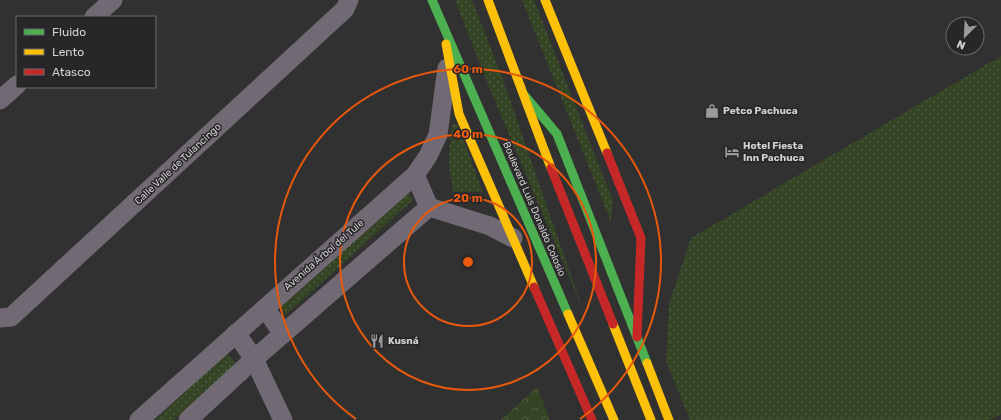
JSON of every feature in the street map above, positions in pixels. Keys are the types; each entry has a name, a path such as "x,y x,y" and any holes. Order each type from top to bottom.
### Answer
{"main road":[{"path":"488,0 522,93 628,366 651,420"},
{"path":"545,0 642,238 637,337"},
{"name":"Boulevard Luis Donaldo Colosio","path":"434,3 449,56 459,114 592,420"},
{"name":"Boulevard Luis Donaldo Colosio","path":"434,3 614,420"},
{"path":"522,93 556,134 669,420"}],"street":[{"path":"95,16 113,0"},
{"name":"Calle Valle de Tulancingo","path":"0,318 11,317 345,9 349,0"},
{"name":"Avenida Árbol del Tule","path":"139,420 415,175 428,156 438,135 449,56"},
{"path":"0,100 16,86"},
{"path":"415,175 429,207 490,226 513,238"},
{"path":"188,420 254,359 429,207"},
{"path":"265,308 283,334"},
{"path":"236,333 254,359 283,420"}],"green space":[{"path":"455,0 472,0 502,77 583,310 487,82"},
{"path":"522,0 534,0 613,201 611,222"},
{"path":"1001,56 1001,414 990,420 690,420 666,361 669,304 691,238"},
{"path":"457,123 483,192 454,192 450,175 449,151 452,125"},
{"path":"408,192 413,200 286,315 279,308"},
{"path":"227,353 236,364 174,420 155,420"},
{"path":"537,387 550,420 501,420"}],"traffic: fast":[{"path":"432,0 568,314"},
{"path":"525,96 557,134 647,363"}],"traffic: slow":[{"path":"488,0 551,168"},
{"path":"545,0 607,153"},
{"path":"446,44 459,114 534,287"},
{"path":"568,314 614,420"},
{"path":"613,324 651,420"},
{"path":"647,363 669,420"}],"traffic: jam":[{"path":"607,153 641,238 637,337"},
{"path":"551,168 613,324"},
{"path":"534,287 592,420"}],"place":[{"name":"Petco Pachuca","path":"712,111"},
{"name":"Hotel Fiesta Inn Pachuca","path":"732,152"},
{"name":"Kusná","path":"377,341"}]}
